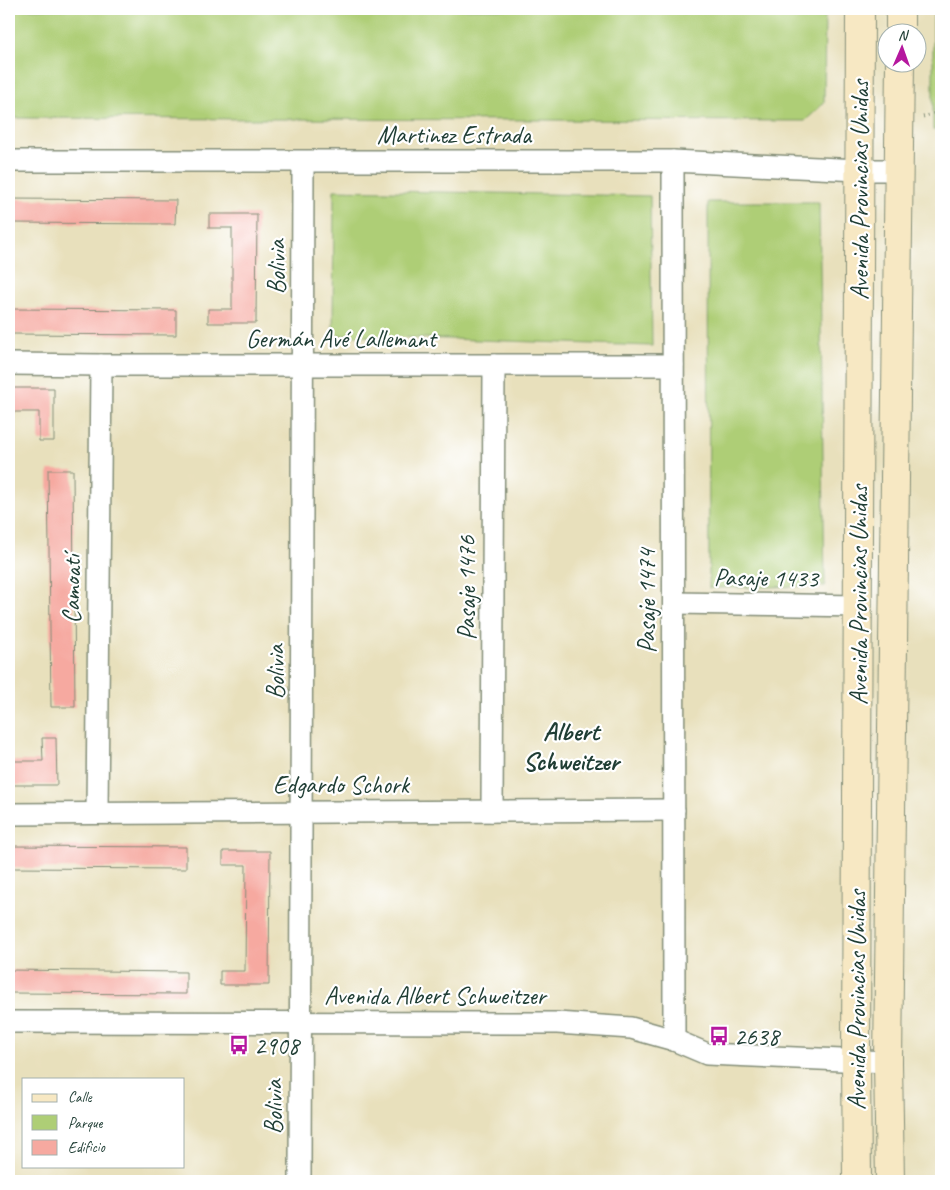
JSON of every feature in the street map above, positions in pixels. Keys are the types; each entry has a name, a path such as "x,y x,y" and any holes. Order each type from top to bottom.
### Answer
{"main road":[{"name":"Avenida Provincias Unidas","path":"857,1181 860,9"},
{"path":"900,9 900,22"},
{"name":"Avenida Provincias Unidas","path":"890,1181 888,1062 900,72"}],"street":[{"name":"Martinez Estrada","path":"9,162 673,161 859,170 899,170"},
{"name":"Pasaje 1474","path":"673,161 674,1040"},
{"name":"Bolivia","path":"300,1181 303,162"},
{"name":"Germán Avé Lallemant","path":"9,364 673,365"},
{"name":"Camoatí","path":"97,813 101,365"},
{"name":"Pasaje 1476","path":"492,811 494,365"},
{"name":"Pasaje 1433","path":"674,603 858,606"},
{"name":"Edgardo Schork","path":"9,814 674,810"},
{"name":"Avenida Albert Schweitzer","path":"9,1022 557,1023 631,1028 674,1040 707,1054 856,1061"},
{"path":"856,1061 888,1062"}],"green space":[{"path":"9,9 825,9 824,103 805,121 9,118"},
{"path":"933,9 941,9 941,130 933,130"},
{"path":"334,190 650,196 652,346 333,335"},
{"path":"708,202 819,202 825,586 709,588"}],"building":[{"path":"9,199 176,200 175,224 9,223"},
{"path":"209,214 257,214 256,323 208,323 208,309 232,309 232,228 209,228"},
{"path":"9,309 176,310 176,335 9,334"},
{"path":"9,388 54,388 54,441 39,441 39,412 9,412"},
{"path":"48,470 73,470 75,707 51,707"},
{"path":"42,738 56,738 57,785 9,785 9,761 43,761"},
{"path":"9,846 186,847 186,869 9,868"},
{"path":"223,851 270,851 269,985 220,985 220,971 245,971 246,865 223,865"},
{"path":"9,970 186,972 186,994 9,993"}],"place":[{"name":"2638","path":"719,1036"},
{"name":"2908","path":"239,1045"}],"district":[{"name":"Albert Schweitzer","path":"571,746"}]}
